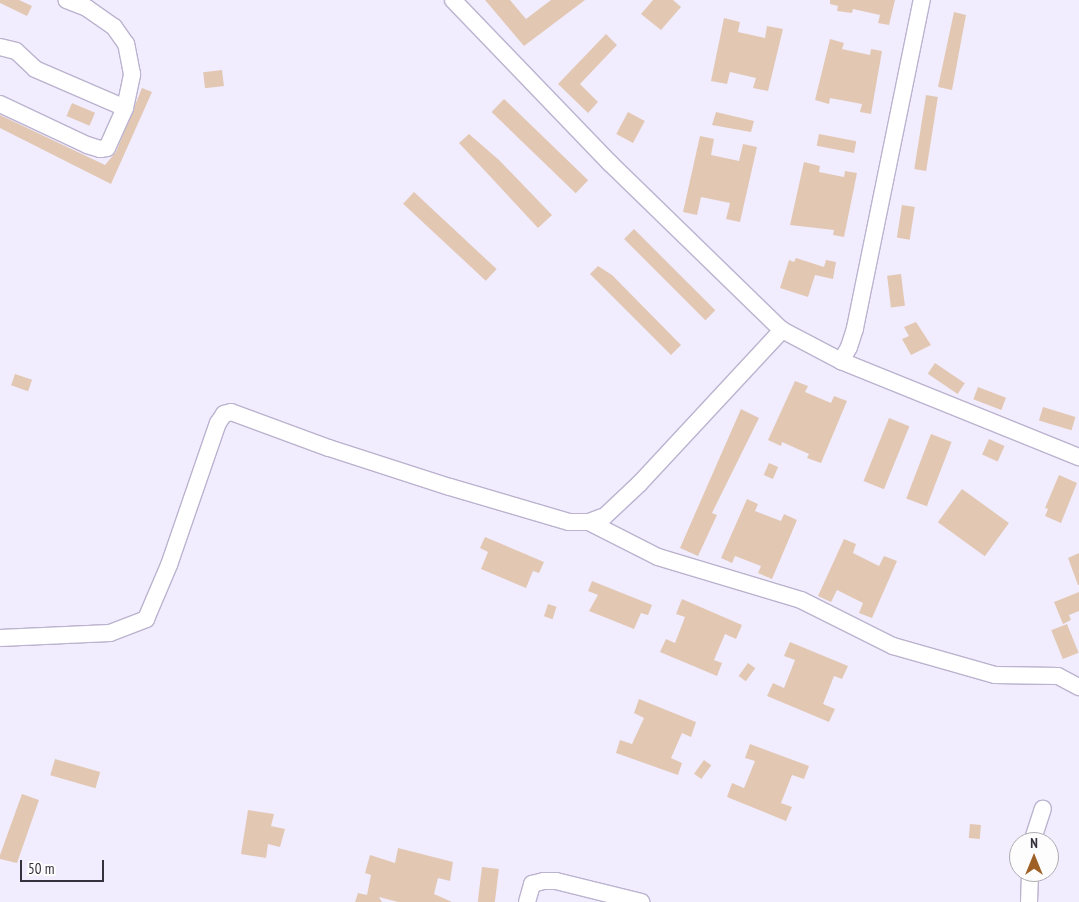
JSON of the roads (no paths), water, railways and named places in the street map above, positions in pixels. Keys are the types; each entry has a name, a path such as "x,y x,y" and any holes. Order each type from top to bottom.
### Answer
{"street":[{"path":"0,104 100,149 107,148 125,108 132,74 126,44 114,27 87,8 66,0"},
{"path":"453,0 590,143 782,330 841,361 1079,457"},
{"path":"841,361 855,328 922,0"},
{"path":"0,47 16,51 35,69 125,108"},
{"path":"0,638 110,633 146,619 169,565 218,423 224,414 231,412 329,448 450,487 569,522 589,522 605,516 640,483 740,378 782,330"},
{"path":"589,522 658,557 801,600 893,646 995,675 1058,676 1079,687"},
{"path":"1035,832 1043,809"},
{"path":"527,902 532,884 544,881 556,881 641,902"},
{"path":"1029,902 1030,882"}]}
